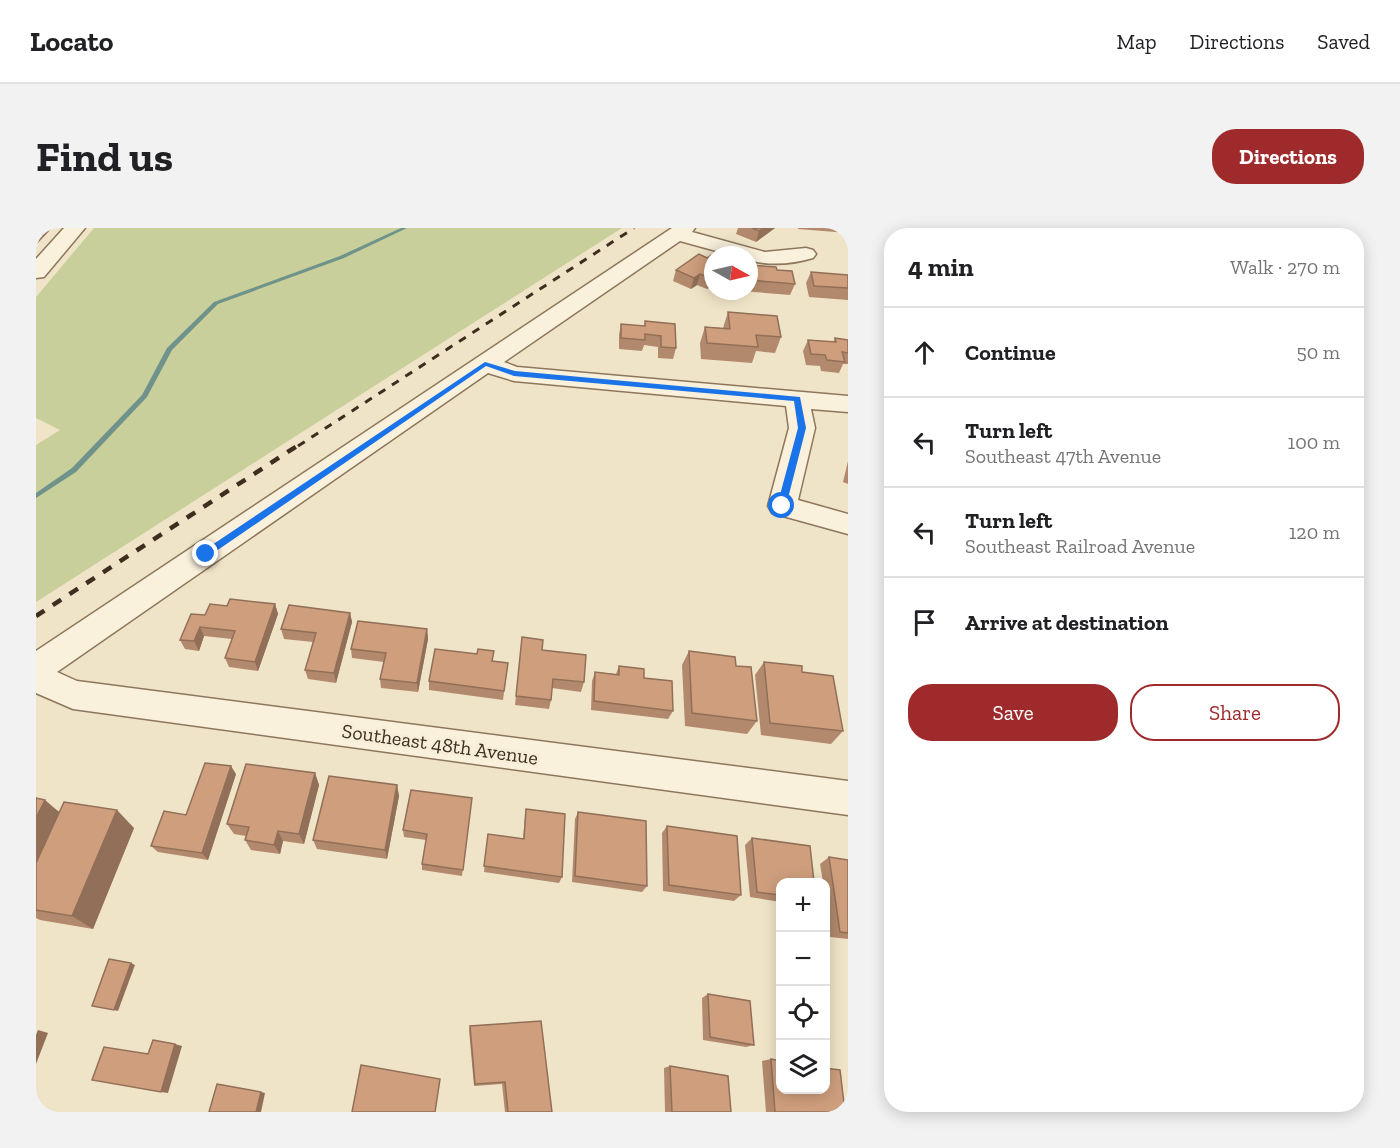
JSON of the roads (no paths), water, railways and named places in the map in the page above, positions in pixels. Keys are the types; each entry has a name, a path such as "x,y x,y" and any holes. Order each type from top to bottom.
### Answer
{"street":[{"path":"36,272 75,228"},
{"path":"36,669 681,231 765,258 806,254"},
{"path":"485,364 514,374 848,404"},
{"path":"797,399 802,428 782,506 848,524"},
{"name":"Southeast 48th Avenue","path":"36,678 73,695 848,798"}],"waterway":[{"path":"36,496 74,470 145,396 169,349 216,303 342,257 405,228"}],"railway":[{"path":"298,446 634,228"},
{"path":"36,616 300,444"}]}
